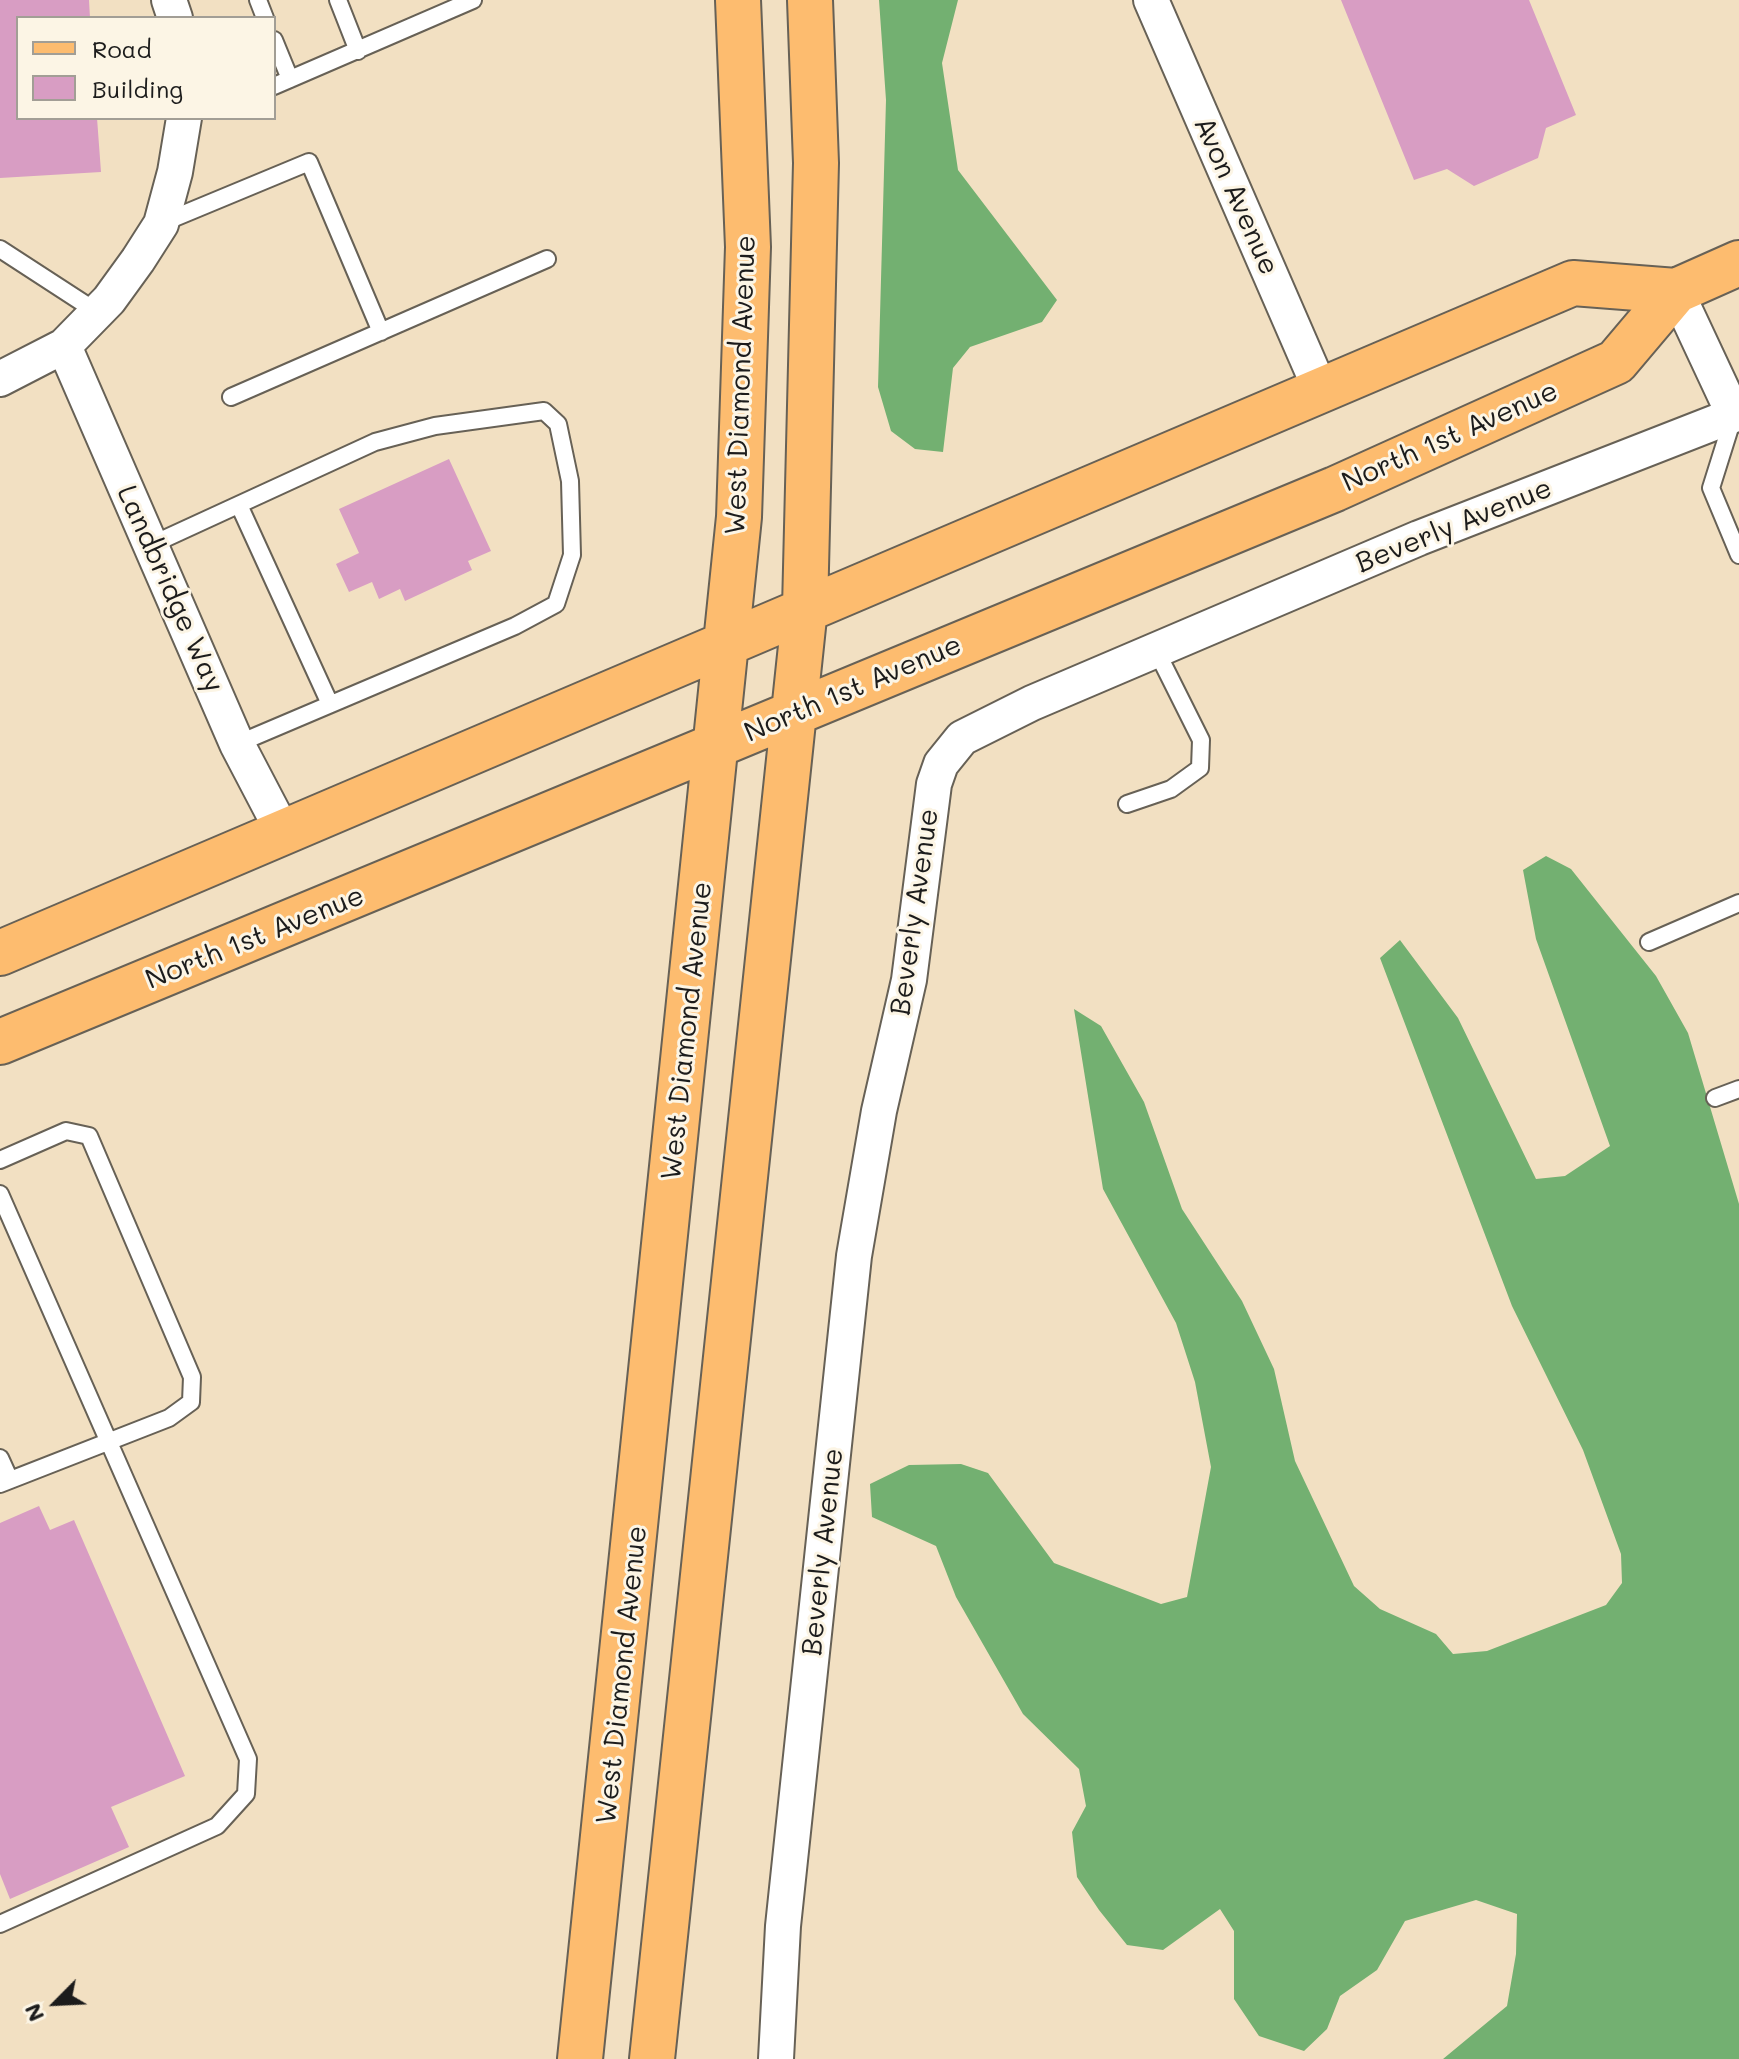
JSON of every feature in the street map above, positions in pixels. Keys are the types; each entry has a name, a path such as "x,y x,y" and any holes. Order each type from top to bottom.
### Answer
{"main road":[{"name":"West Diamond Avenue","path":"580,2059 739,517 748,247 738,0"},
{"path":"652,2059 805,608 816,163 810,0"},
{"name":"North 1st Avenue","path":"0,1042 1335,489 1616,362 1676,291 1739,263"},
{"name":"North 1st Avenue","path":"0,953 282,830 1573,283 1676,291"}],"street":[{"name":"Avon Avenue","path":"1151,0 1321,391"},
{"path":"2,372 64,346 97,312 161,224 189,120"},
{"path":"1676,291 1738,416"},
{"name":"Landbridge Way","path":"64,346 237,744 282,830"},
{"name":"Beverly Avenue","path":"776,2059 783,1926 854,1256 879,1111 909,980 934,784 941,764 962,738 979,728 1419,538 1738,416"}],"lane":[{"path":"338,0 358,51"},
{"path":"276,50 282,82 358,51 439,7 473,0"},
{"path":"161,224 309,162 381,332"},
{"path":"0,249 97,312"},
{"path":"231,397 547,259"},
{"path":"151,545 375,442 435,426 544,411 558,424 570,481 572,555 556,604 515,626 237,744"},
{"path":"1738,416 1711,488 1739,555"},
{"path":"239,505 330,704"},
{"path":"1127,804 1171,789 1200,768 1201,740 1157,652"},
{"path":"1649,942 1739,903"},
{"path":"1715,1098 1739,1089"},
{"path":"0,1160 66,1131 89,1136 192,1377 191,1402 169,1418 5,1482 0,1458"},
{"path":"0,1194 248,1759 246,1794 217,1826 0,1924"}],"green space":[{"path":"879,0 958,0 942,63 958,170 1057,300 1042,322 970,347 953,368 943,452 915,449 891,431 878,387 886,100"},
{"path":"1546,856 1571,869 1656,976 1688,1033 1739,1204 1739,2059 1443,2059 1507,2006 1516,1954 1517,1914 1476,1900 1405,1921 1377,1970 1340,1996 1327,2029 1304,2051 1259,2036 1234,1999 1234,1931 1220,1909 1163,1950 1127,1945 1099,1910 1077,1877 1072,1832 1086,1806 1079,1769 1023,1714 956,1597 936,1546 872,1517 870,1484 909,1465 961,1464 988,1473 1054,1563 1161,1604 1187,1597 1211,1467 1195,1382 1176,1323 1103,1189 1074,1009 1101,1026 1144,1102 1182,1209 1242,1301 1274,1369 1295,1461 1354,1586 1380,1609 1436,1634 1453,1654 1487,1651 1606,1605 1622,1583 1621,1554 1583,1450 1512,1306 1380,958 1400,940 1458,1018 1536,1179 1565,1176 1610,1146 1536,939 1523,870"}],"building":[{"path":"0,0 89,0 90,16 16,16 16,120 97,120 101,172 0,178"},
{"path":"1341,0 1529,0 1576,115 1546,128 1538,158 1474,186 1447,169 1414,180"},
{"path":"449,459 491,551 468,561 472,570 405,601 400,589 379,599 372,582 349,592 336,564 359,553 339,509"},
{"path":"39,1506 50,1530 74,1520 185,1776 111,1807 129,1847 10,1899 0,1874 0,1523"}]}
